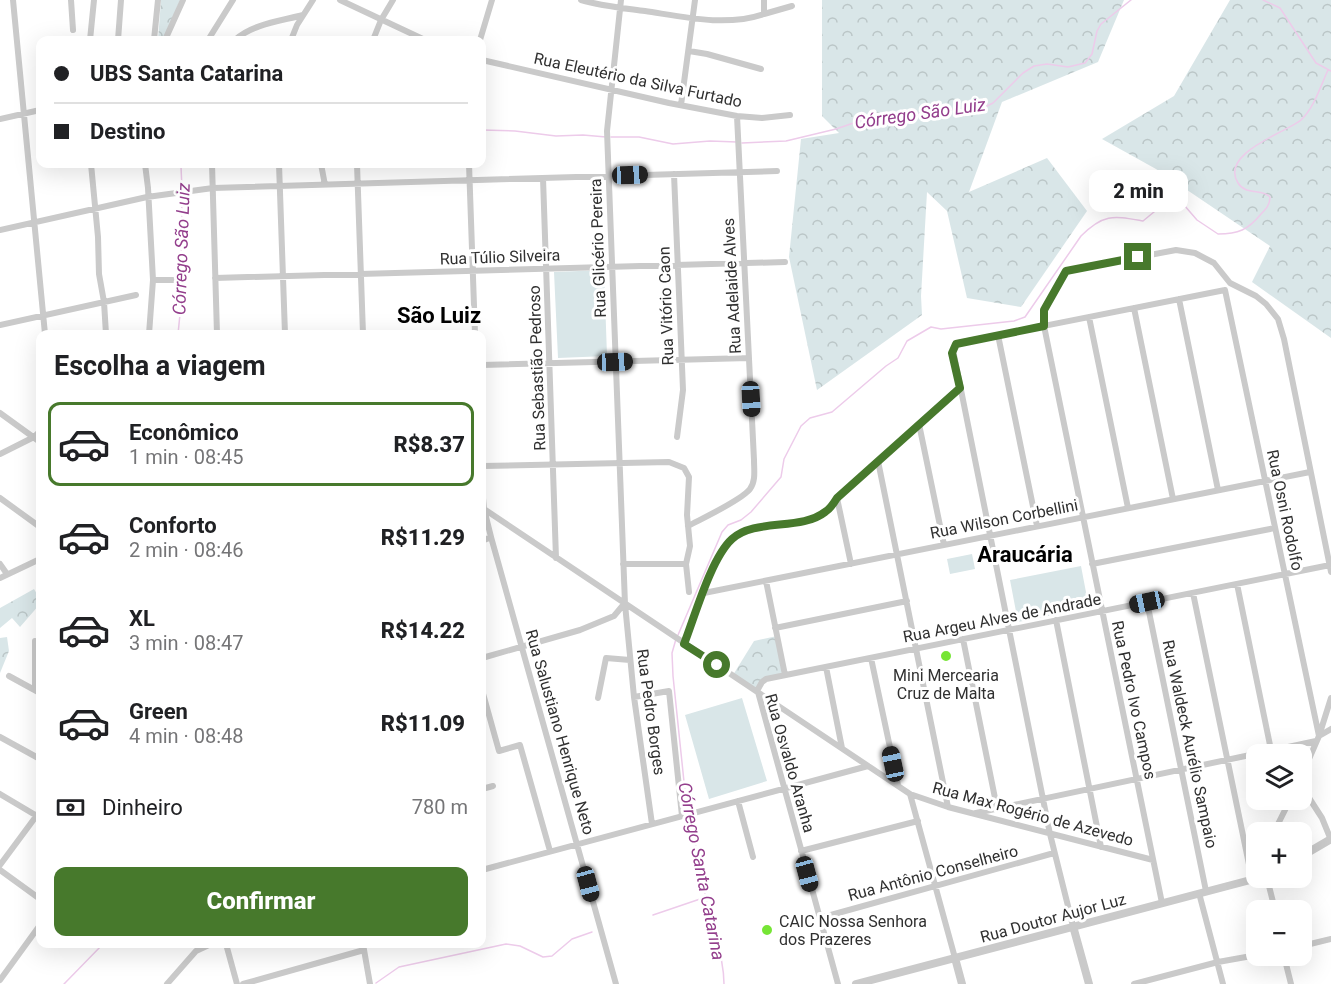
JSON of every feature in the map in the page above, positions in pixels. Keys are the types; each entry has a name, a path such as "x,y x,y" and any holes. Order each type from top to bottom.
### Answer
{"street":[{"path":"13,0 45,330"},
{"path":"71,0 73,30"},
{"path":"90,36 94,0"},
{"path":"118,36 121,0"},
{"path":"154,36 158,0"},
{"path":"167,36 183,0"},
{"path":"210,36 233,0"},
{"path":"293,36 313,0"},
{"path":"340,0 416,36"},
{"path":"375,36 393,0"},
{"path":"481,36 492,0"},
{"path":"581,0 693,18 741,20 792,6"},
{"name":"Rua Glicério Pereira","path":"621,0 607,145 625,604"},
{"path":"681,105 695,0"},
{"path":"764,0 764,14"},
{"path":"240,36 255,28 303,15"},
{"path":"689,51 761,69"},
{"name":"Rua Eleutério da Silva Furtado","path":"486,61 737,116 762,118 790,115"},
{"path":"0,119 36,111"},
{"name":"Rua Adelaide Alves","path":"688,526 743,495 752,487 754,460 737,116"},
{"path":"92,168 99,274 106,330"},
{"path":"146,168 153,280 149,330"},
{"path":"212,168 217,330"},
{"path":"279,168 285,330"},
{"path":"322,168 325,185"},
{"path":"357,168 363,330"},
{"path":"469,168 475,330"},
{"path":"0,230 147,197 213,188 777,171"},
{"name":"Rua Vitório Caon","path":"674,174 683,394 676,437"},
{"name":"Rua Sebastião Pedroso","path":"543,178 556,558"},
{"path":"1044,326 1044,310 1064,274 1070,269 1160,252 1185,250 1205,257 1214,263 1230,283 1256,296 1273,311 1284,339 1330,569"},
{"name":"Rua Túlio Silveira","path":"215,279 785,262"},
{"path":"153,280 176,280"},
{"path":"1089,984 1042,799 952,353 958,343 1225,290 1230,283"},
{"name":"Rua Osni Rodolfo","path":"1225,290 1317,738"},
{"path":"0,325 136,296"},
{"path":"1179,299 1218,490"},
{"path":"1134,308 1173,499"},
{"path":"1089,317 1128,508"},
{"name":"Rua Pedro Ivo Campos","path":"1044,326 1162,903"},
{"path":"998,335 1037,526"},
{"path":"486,366 749,358"},
{"path":"682,643 719,556 732,539 740,533 819,516 826,512 837,498 960,388"},
{"path":"0,413 34,437 0,454"},
{"path":"919,424 944,545"},
{"path":"878,461 948,807"},
{"path":"486,466 673,462 684,468 689,477 690,546 686,564 689,592"},
{"name":"Rua Wilson Corbellini","path":"704,593 1310,472"},
{"path":"0,498 36,524"},
{"path":"837,498 851,564"},
{"name":"Rua Osvaldo Aranha","path":"486,510 757,691 838,984"},
{"name":"Rua Salustiano Henrique Neto","path":"486,517 616,984"},
{"path":"1092,564 1275,528"},
{"path":"486,539 491,537"},
{"path":"0,578 36,561"},
{"path":"0,564 7,574"},
{"path":"623,564 686,564"},
{"name":"Rua Argeu Alves de Andrade","path":"757,691 762,681 785,675 1284,574 1330,569"},
{"path":"766,581 785,675"},
{"path":"1237,584 1269,744"},
{"path":"1192,593 1246,840"},
{"path":"775,628 907,601"},
{"name":"Rua Waldeck Aurélio Sampaio","path":"1147,602 1181,769 1202,892 1223,984"},
{"path":"486,657 570,633 608,619 619,612 625,604"},
{"name":"Rua Pedro Borges","path":"625,604 634,697 652,824"},
{"path":"1056,620 1101,847"},
{"path":"963,639 997,808"},
{"path":"34,641 36,666"},
{"path":"598,698 606,658 630,660"},
{"path":"871,658 898,785"},
{"path":"826,667 842,748"},
{"path":"9,676 36,691"},
{"path":"634,697 669,691 684,815"},
{"name":"Rua Max Rogério de Azevedo","path":"757,691 910,794 973,814 1153,860"},
{"path":"1312,750 1331,698"},
{"path":"486,704 499,751 520,745 550,851"},
{"path":"1294,744 1317,738 1331,729"},
{"path":"0,737 36,757"},
{"path":"973,814 1246,755"},
{"path":"486,869 868,766"},
{"path":"486,788 493,786"},
{"path":"0,794 36,812"},
{"path":"910,794 962,984"},
{"path":"738,801 753,857"},
{"path":"1312,802 1331,839 1312,850"},
{"path":"0,865 36,817"},
{"path":"801,851 918,821"},
{"name":"Rua Antônio Conselheiro","path":"819,918 1054,853"},
{"path":"0,870 36,896"},
{"name":"Rua Doutor Aujor Luz","path":"856,984 1246,880"},
{"path":"0,980 36,930"},
{"path":"1312,944 1331,939"},
{"path":"167,984 196,951 202,948"},
{"path":"227,948 237,984"},
{"path":"243,984 357,948"},
{"path":"363,948 370,984"},
{"path":"1134,984 1246,957"},
{"path":"1286,966 1291,984"}],"green space":[{"path":"161,0 180,0 165,36 158,36"},
{"path":"822,0 1124,0 1098,62 1002,102 969,192 1047,158 1087,211 1021,307 967,298 947,211 927,192 922,315 817,390 789,257 801,139 839,133 822,116"},
{"path":"1230,0 1331,0 1331,338 1252,282 1270,246 1156,169 1102,139 1174,96"},
{"path":"604,270 607,356 558,358 554,272"},
{"path":"972,554 975,569 950,574 947,559"},
{"path":"1081,566 1089,608 1018,622 1010,580"},
{"path":"34,589 36,592 36,609 20,627 12,618 0,628 0,608"},
{"path":"777,636 785,675 766,679 757,691 733,675 754,641"},
{"path":"7,637 9,651 0,673 0,638"},
{"path":"742,698 767,781 709,799 685,715"}],"waterway":[{"name":"Córrego São Luiz","path":"742,143 786,141 836,129 871,117 914,115 934,110 981,109 993,103 1023,73 1034,66 1047,64 1068,67 1085,63 1092,54 1097,31 1101,24 1131,0"},
{"name":"Córrego São Luiz","path":"1263,0 1280,8 1316,63 1331,71"},
{"name":"Córrego Santa Catarina","path":"678,635 722,532 728,525 741,520 751,512 781,477 784,459 801,426 810,418 832,412 898,358 907,341 931,327 941,329 1014,321 1025,317 1081,236 1096,223 1117,217 1143,221 1160,207 1174,204 1184,205 1197,220 1218,234 1237,232 1247,227 1266,209 1270,197 1267,194 1241,187 1235,172 1238,162 1257,145 1306,115 1328,70"},
{"name":"Córrego São Luiz","path":"486,130 556,136 606,137"},
{"name":"Córrego São Luiz","path":"611,137 639,137 673,144 710,141 737,142"},
{"name":"Córrego São Luiz","path":"181,168 182,189"},
{"name":"Córrego São Luiz","path":"178,330 181,304 182,193"},
{"name":"Córrego Santa Catarina","path":"676,639 672,653 673,676 689,812"},
{"name":"Córrego Santa Catarina","path":"690,817 714,940 722,961 724,984"},
{"path":"653,915 706,897"},
{"path":"376,983 399,967 506,944 520,946 543,957 552,956 572,939 592,932"},
{"name":"Córrego São Luiz","path":"64,984 99,948"}],"place":[{"name":"Mini Mercearia Cruz de Malta","path":"946,656"},
{"name":"CAIC Nossa Senhora dos Prazeres","path":"767,930"}],"district":[{"name":"São Luiz","path":"439,315"},
{"name":"Araucária","path":"1025,554"}],"route":[{"path":"717,665 684,644 719,556 732,539 750,530 811,519 826,512 837,498 960,388 952,353 956,344 1044,326 1044,310 1066,271 1138,257"}]}
